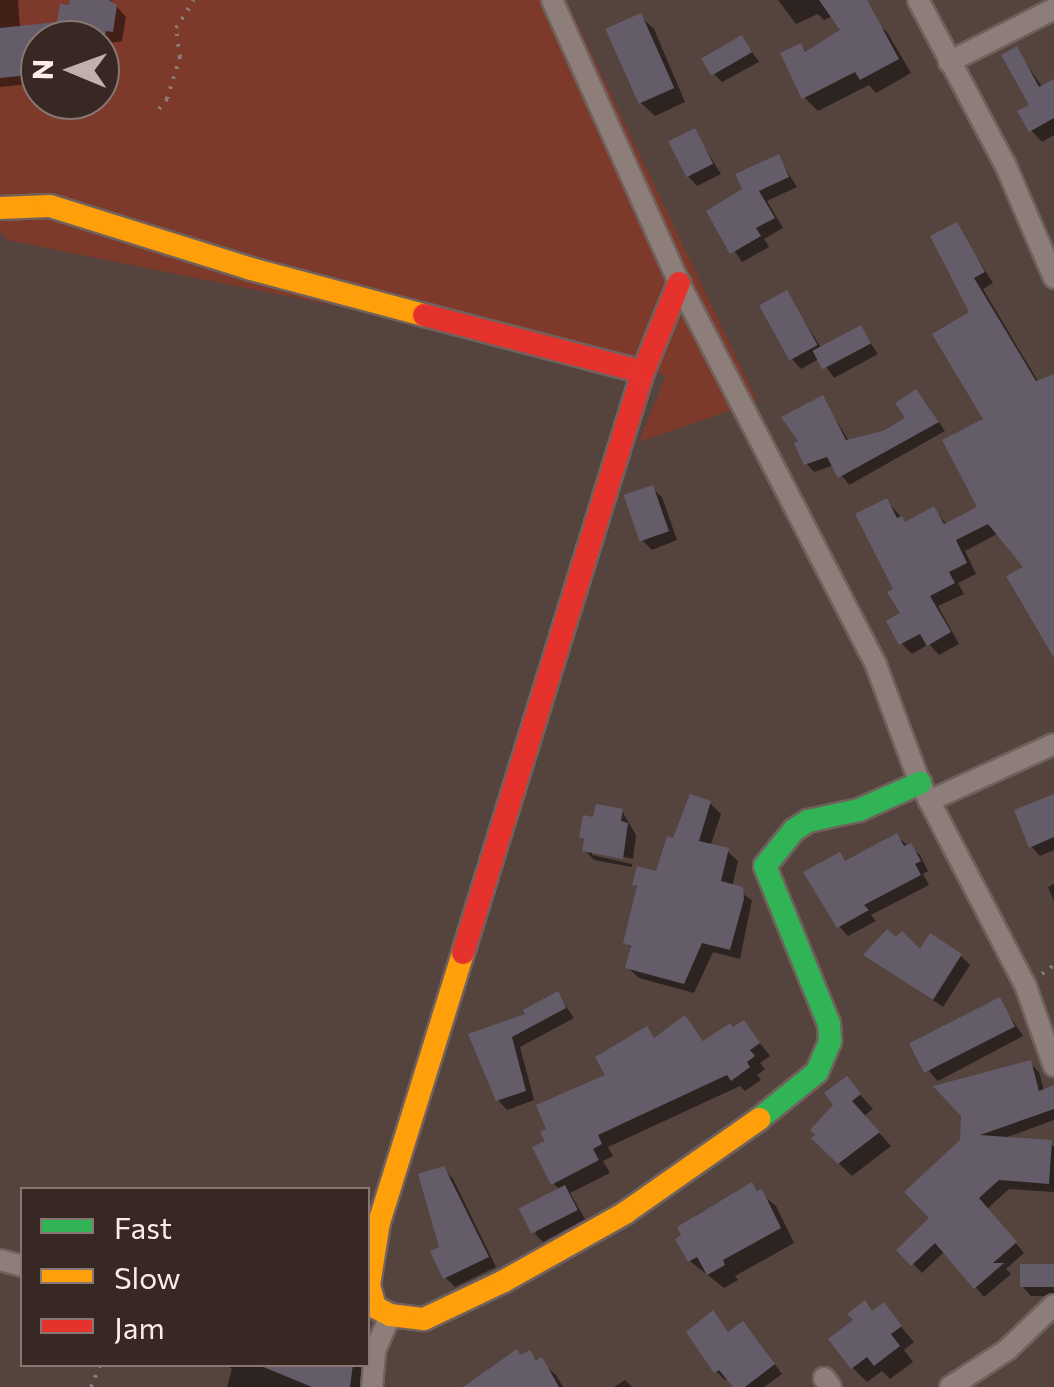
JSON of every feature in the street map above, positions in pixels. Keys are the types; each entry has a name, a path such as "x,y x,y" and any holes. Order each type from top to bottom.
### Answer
{"street":[{"path":"552,0 679,284 876,665 893,721 925,792 1026,987 1054,1066"},
{"path":"918,0 1004,164 1054,278"},
{"path":"948,62 1054,9"},
{"path":"0,208 50,206 251,269 643,372"},
{"path":"370,1279 379,1222 643,372 679,284"},
{"path":"378,1312 411,1319 440,1315 625,1213 736,1139 817,1072 830,1041 829,1024 764,866 794,830 808,821 925,792 1054,744"},
{"path":"370,1288 378,1312 372,1387"},
{"path":"950,1387 1008,1350 1054,1305"}],"path":[{"path":"159,109 168,98 180,57 176,28 194,0"}],"shaded area":[{"path":"0,0 566,0 757,401 639,442 666,376 646,368 7,240 0,231"}],"building":[{"path":"70,0 109,0 117,5 115,20 57,20 60,4 69,5"},
{"path":"819,0 867,0 899,59 860,80 855,72 802,99 780,53 801,43 805,52 840,30"},
{"path":"641,13 674,88 639,104 605,29"},
{"path":"20,26 20,76 0,78 0,28"},
{"path":"742,35 752,52 711,76 701,58"},
{"path":"1017,46 1039,87 1054,79 1054,118 1029,132 1017,111 1029,105 1001,55"},
{"path":"695,128 713,164 686,177 668,142"},
{"path":"779,154 789,177 759,191 775,218 756,228 761,236 730,254 706,211 742,189 735,174"},
{"path":"957,222 985,272 974,278 1036,381 1054,374 1054,658 1006,576 1023,567 988,524 956,540 967,563 949,572 955,583 930,596 951,632 927,646 920,634 899,645 886,621 900,613 887,592 893,589 855,514 887,498 897,518 902,516 905,522 934,506 944,524 977,507 942,440 983,419 932,334 969,312 930,236"},
{"path":"787,290 818,345 790,361 759,306"},
{"path":"861,325 871,344 822,369 812,351"},
{"path":"916,389 939,422 838,478 827,457 804,465 794,443 798,441 781,417 823,395 846,440 883,431 905,418 895,403"},
{"path":"653,485 669,531 640,541 624,495"},
{"path":"690,794 711,801 699,841 729,848 721,881 743,887 744,899 730,950 702,943 684,984 625,968 631,946 623,943 637,886 632,885 637,866 656,871 667,836 673,838"},
{"path":"1054,794 1054,837 1029,848 1014,810"},
{"path":"596,804 623,809 621,821 628,823 623,859 582,851 584,839 579,837 583,815 593,817"},
{"path":"897,833 904,846 911,843 921,861 915,864 921,875 864,905 869,910 837,928 803,872 840,852 845,861"},
{"path":"887,929 896,937 902,931 920,949 930,933 962,954 933,1000 863,955"},
{"path":"558,991 566,1008 512,1037 526,1091 496,1101 468,1034 525,1014 523,1010"},
{"path":"1000,997 1015,1026 924,1073 909,1043"},
{"path":"685,1015 703,1041 730,1023 733,1027 744,1020 760,1043 750,1050 755,1056 747,1062 750,1067 731,1081 727,1075 598,1135 602,1144 593,1149 599,1160 551,1185 532,1147 545,1141 540,1132 546,1129 536,1105 605,1075 595,1057 647,1026 654,1038"},
{"path":"1031,1060 1039,1091 1054,1085 1054,1109 980,1135 1052,1140 1049,1184 999,1180 979,1198 1017,1242 993,1263 1004,1263 974,1289 935,1243 911,1266 896,1250 929,1218 904,1192 960,1140 961,1116 933,1086"},
{"path":"847,1076 861,1094 852,1101 880,1132 838,1164 811,1138 815,1135 810,1130 833,1105 824,1093"},
{"path":"444,1166 489,1257 443,1279 430,1251 439,1247 418,1174"},
{"path":"752,1182 757,1191 762,1189 781,1228 723,1260 725,1265 707,1275 697,1257 688,1262 675,1239 681,1235 677,1227"},
{"path":"565,1185 578,1210 531,1234 519,1209"},
{"path":"1020,1264 1054,1264 1054,1287 1020,1287"},
{"path":"865,1300 872,1311 884,1302 902,1326 891,1334 900,1346 874,1366 867,1357 851,1369 828,1339 853,1320 847,1314"},
{"path":"713,1310 728,1332 743,1321 775,1364 745,1387 733,1387 719,1370 714,1373 686,1332"},
{"path":"517,1349 520,1355 530,1350 536,1360 542,1357 559,1387 463,1387"},
{"path":"263,1367 353,1367 350,1387 312,1387"}],"traffic: fast":[{"path":"759,1119 817,1072 830,1041 829,1024 765,866 794,830 808,821 859,810 920,783"}],"traffic: slow":[{"path":"0,208 50,206 251,269 424,315"},
{"path":"370,1279 379,1222 463,953"},
{"path":"370,1289 375,1307 390,1315 424,1319 504,1281 625,1213 759,1119"}],"traffic: jam":[{"path":"463,953 643,372 679,283"},
{"path":"424,315 643,372"}]}
